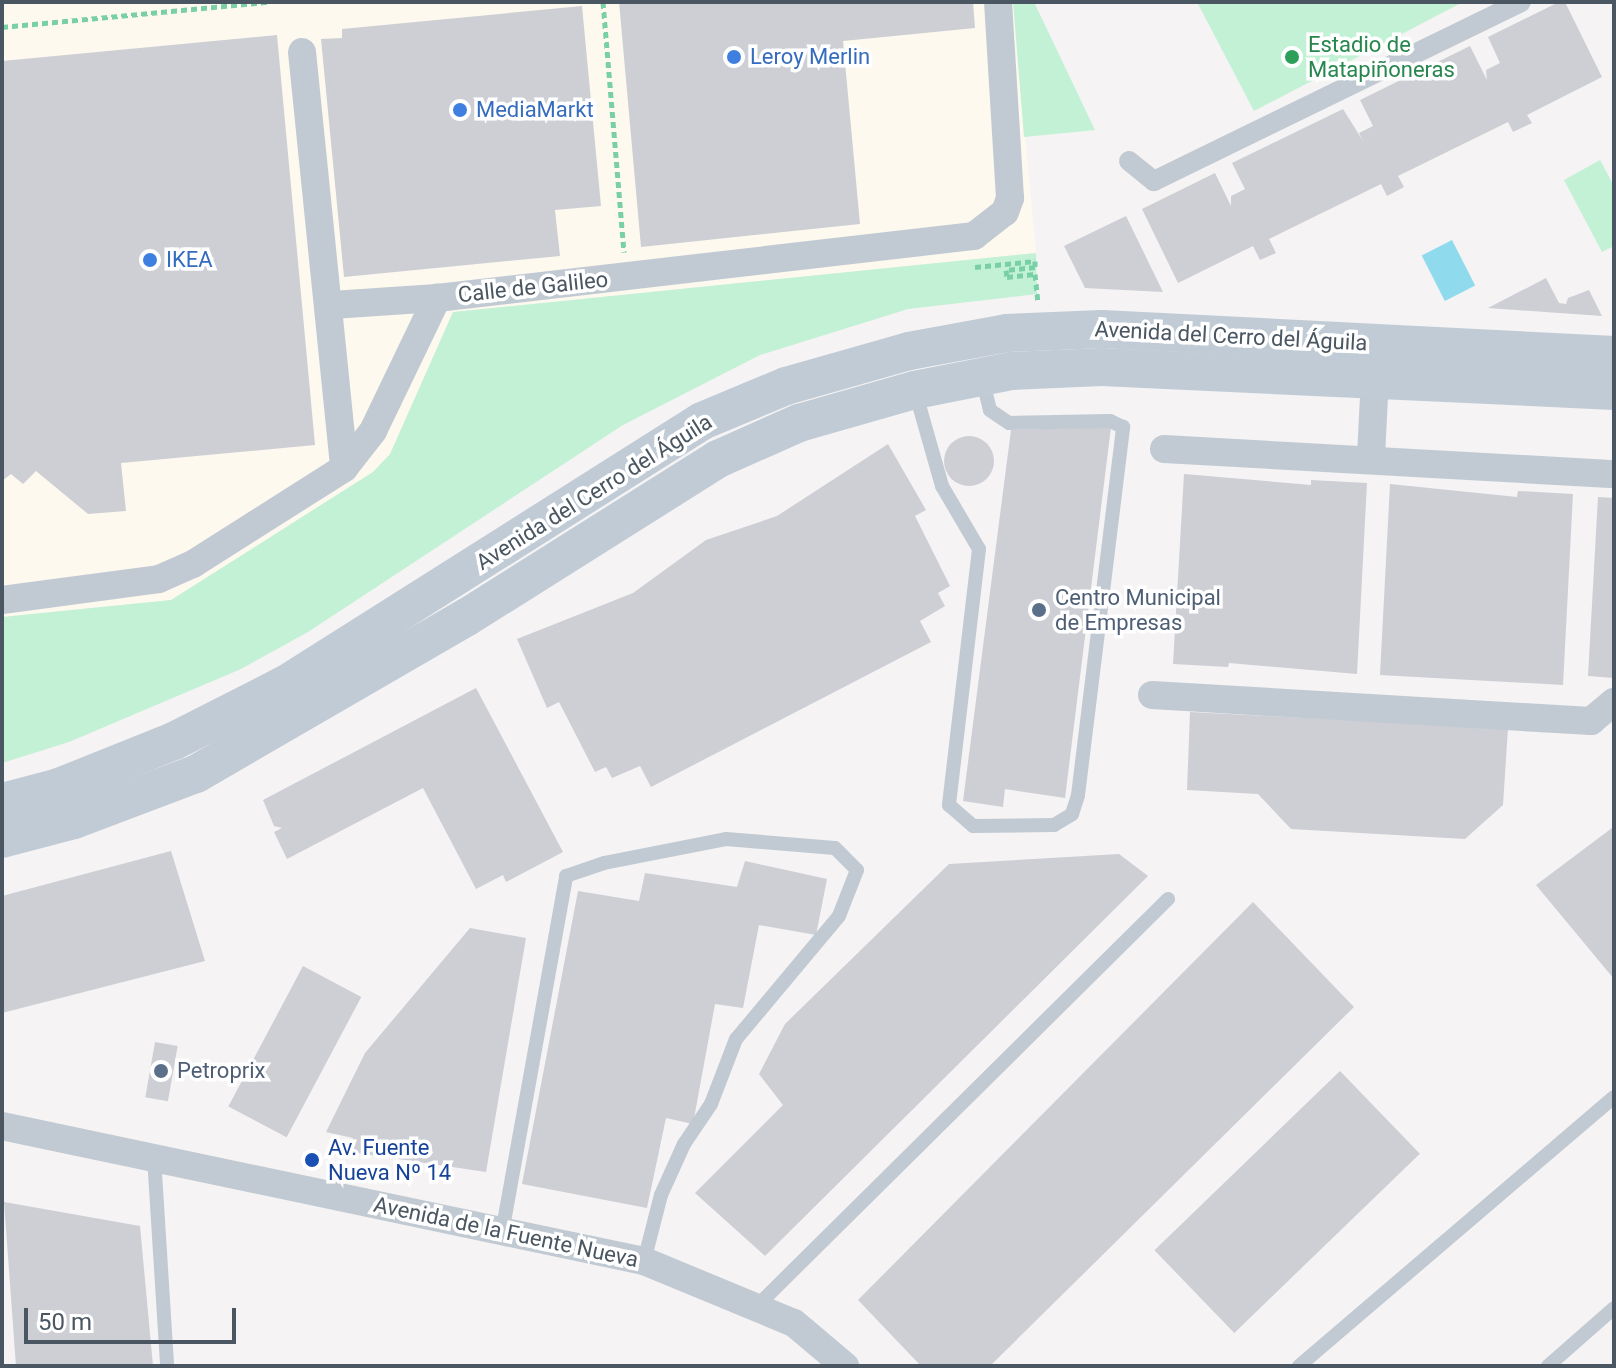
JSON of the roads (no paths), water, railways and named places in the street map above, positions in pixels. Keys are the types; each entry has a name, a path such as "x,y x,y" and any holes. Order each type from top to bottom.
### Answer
{"main road":[{"name":"Avenida del Cerro del Águila","path":"2,802 59,787 174,741 286,684 702,421 786,386 909,351 1041,330 1614,355"},
{"name":"Avenida del Cerro del Águila","path":"2,839 74,820 196,774 453,625 718,459 799,423 915,390 982,377 1102,367 1375,377 1614,391"}],"street":[{"name":"Calle de Galileo","path":"979,2 988,88 1002,126"},
{"name":"Calle de Galileo","path":"2,600 159,579 193,564 344,468 373,431 437,298 974,236 1005,212 1010,198 1002,126 1007,86 998,2"},
{"path":"1129,161 1154,181 1521,2"},
{"path":"302,52 332,305 344,468"},
{"path":"332,305 437,298"},
{"path":"1371,456 1375,377"},
{"path":"1164,449 1371,456 1614,474"},
{"path":"1152,695 1591,721 1614,702"},
{"name":"Avenida de la Fuente Nueva","path":"2,1126 502,1234 644,1261 794,1323 845,1366"}],"lane":[{"path":"915,390 942,486 979,549 949,805 973,826 1054,825 1072,814 1078,795 1123,427 1110,421 1009,423 990,410 982,377"},
{"path":"502,1234 566,876 604,863 726,839 835,848 857,870 839,916 736,1039 711,1104 684,1144 661,1195 644,1261"},
{"path":"756,1307 1168,899"},
{"path":"1299,1366 1614,1097"},
{"path":"154,1157 167,1366"},
{"path":"1548,1366 1614,1308"}],"water":[{"path":"1452,240 1475,285 1445,301 1422,255"}],"place":[{"name":"Leroy Merlin","path":"734,57"},
{"name":"Estadio de Matapiñoneras","path":"1292,57"},
{"name":"MediaMarkt","path":"460,110"},
{"name":"IKEA","path":"150,260"},
{"name":"Centro Municipal de Empresas","path":"1039,610"},
{"name":"Petroprix","path":"161,1071"},
{"name":"Av. Fuente Nueva Nº 14","path":"312,1160"}]}
